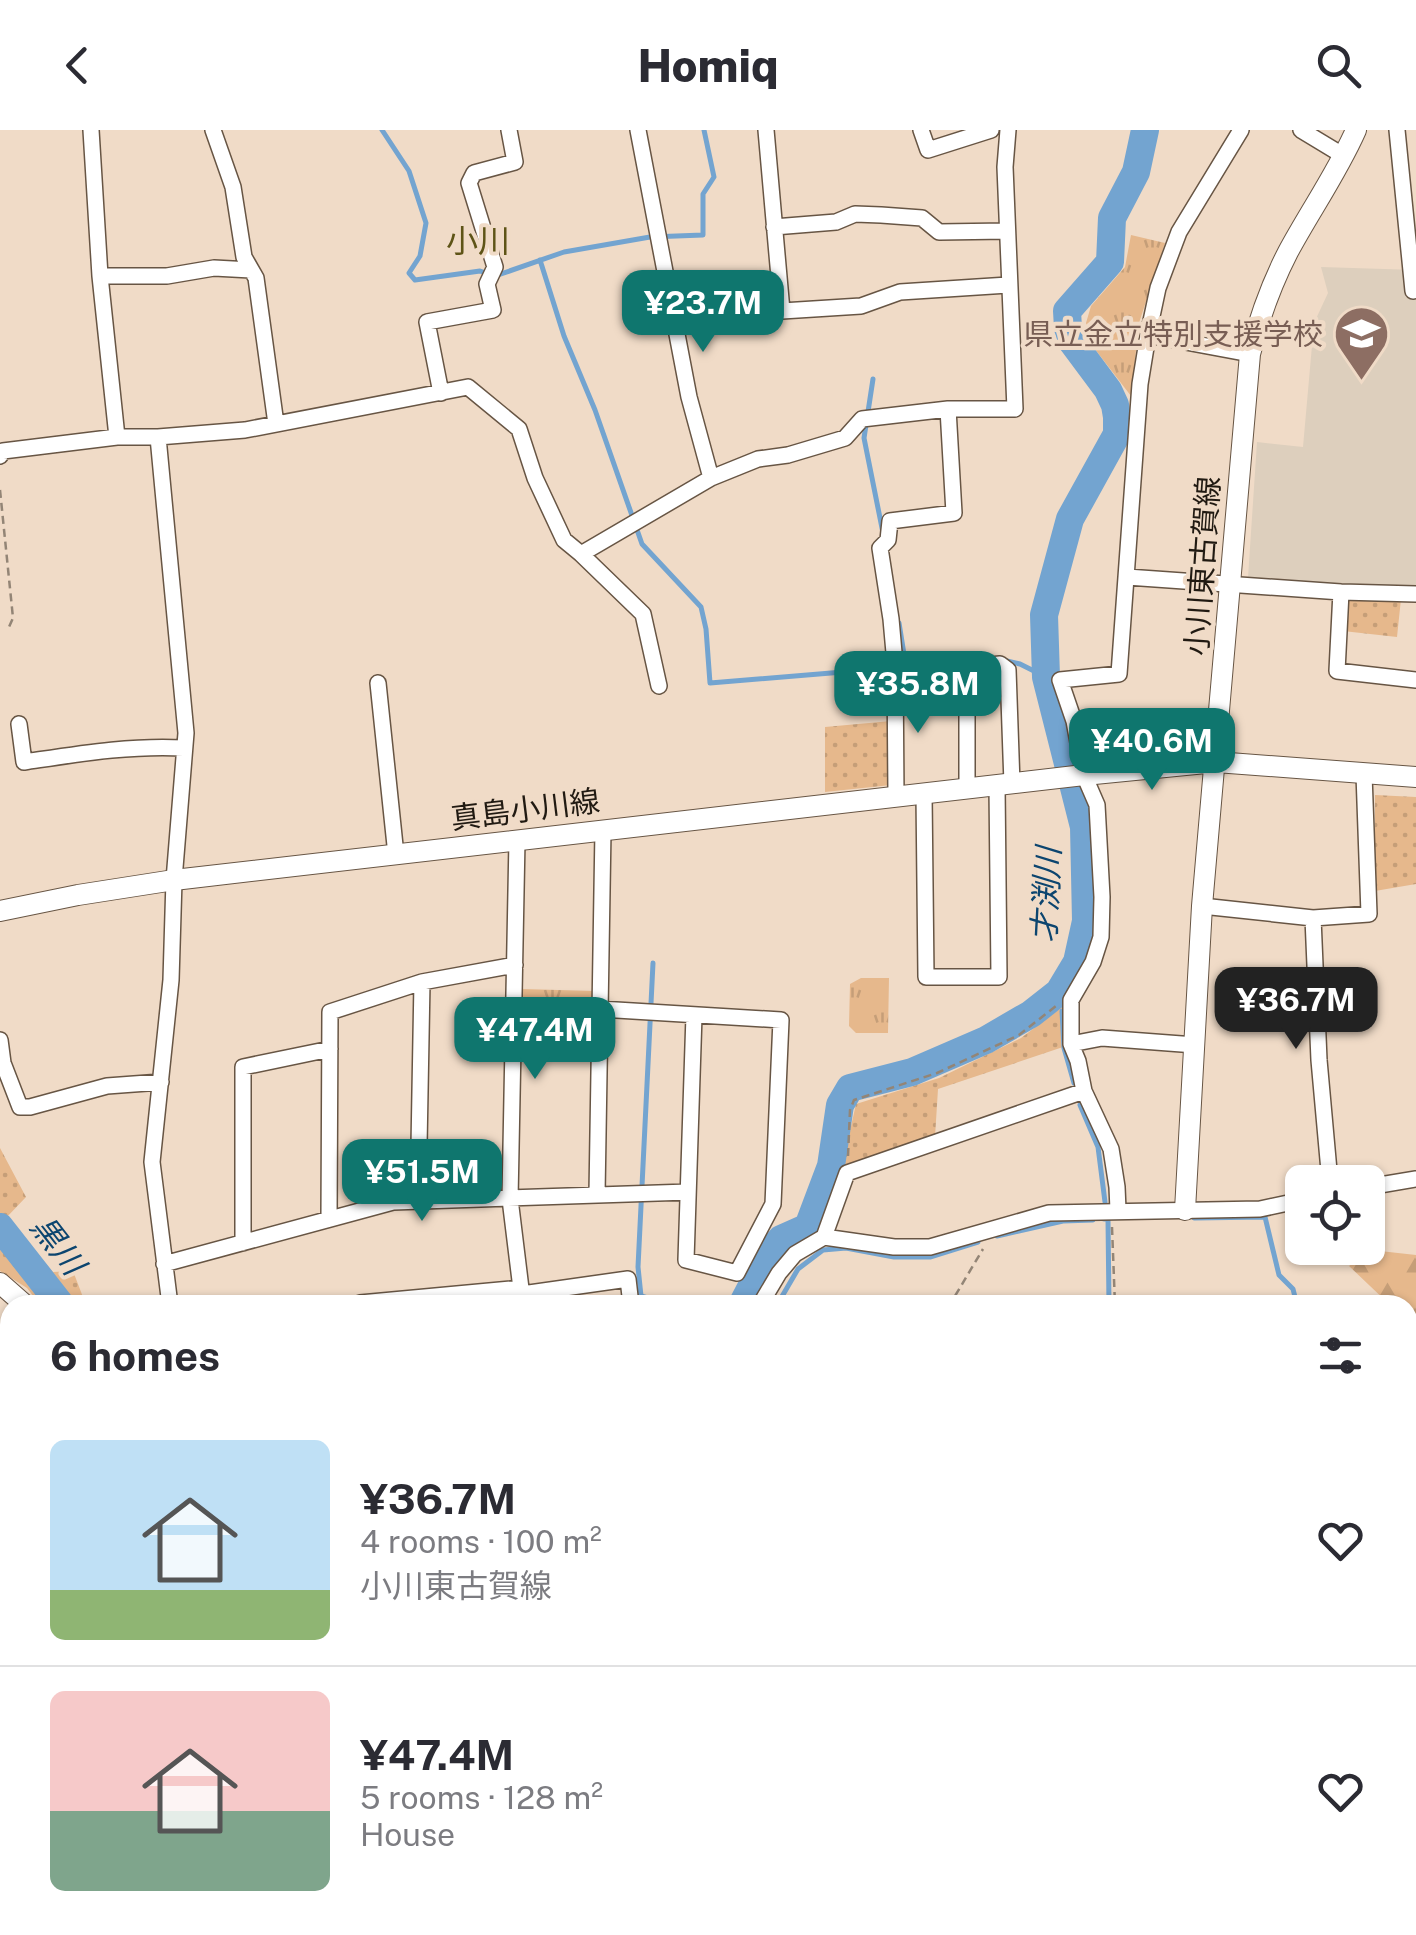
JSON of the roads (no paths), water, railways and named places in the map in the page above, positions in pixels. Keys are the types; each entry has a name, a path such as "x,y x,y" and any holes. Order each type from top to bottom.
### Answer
{"street":[{"path":"91,130 100,276 117,437"},
{"path":"213,130 233,187 244,257 256,278 276,424"},
{"path":"441,392 426,322 493,310 487,284 494,267 469,183 474,173 515,162 509,130"},
{"path":"638,130 689,397 710,478"},
{"path":"766,130 782,311 861,306 900,292 1008,284"},
{"path":"921,130 928,150 992,130"},
{"path":"581,554 710,478 758,458 788,456 845,438 867,418 948,410 1015,409 1005,167 1008,130"},
{"path":"1115,1210 1117,1187 1111,1149 1084,1090 1072,1044 1071,1000 1093,962 1101,938 1102,897 1097,805 1084,775 1074,721 1060,680 1119,674 1140,384 1158,288 1179,232 1241,130"},
{"path":"1301,130 1344,156"},
{"name":"小川東古賀線","path":"1184,1210 1202,906 1250,354 1261,314 1286,256 1356,130"},
{"path":"1397,130 1414,291"},
{"path":"774,227 836,222 855,214 922,218 939,232 1007,231"},
{"path":"100,276 167,276 214,268 251,270"},
{"path":"1148,335 1250,354"},
{"path":"0,456 2,451 117,437 245,430 468,388 519,429 535,478 564,540 643,614 659,686"},
{"path":"896,798 896,669 884,544 890,521 954,513 948,410"},
{"path":"158,437 186,732 174,880 171,980 152,1162 169,1295"},
{"path":"1127,577 1416,594"},
{"path":"1341,592 1336,672 1416,680"},
{"path":"896,669 1000,664 1008,670 999,977 926,976 924,794"},
{"path":"966,789 967,668"},
{"path":"378,683 396,855"},
{"path":"19,724 24,762 111,749 184,748"},
{"path":"1084,775 1216,762 1416,777"},
{"path":"1202,906 1313,918 1369,914 1364,774"},
{"name":"真島小川線","path":"0,911 174,880 1084,775"},
{"path":"597,1194 603,830"},
{"path":"516,840 510,1198 522,1295"},
{"path":"1313,918 1328,1165"},
{"path":"329,1219 330,1012 422,982 515,966"},
{"path":"418,1202 422,982"},
{"path":"600,1009 782,1020 773,1204 738,1273 686,1260 694,1015"},
{"path":"1072,1044 1102,1038 1195,1046"},
{"path":"0,1040 3,1063 20,1107 107,1086 162,1082"},
{"path":"243,1243 243,1068 330,1049"},
{"path":"766,1295 796,1254 824,1236 847,1173 1084,1090"},
{"path":"1385,1185 1416,1179"},
{"path":"164,1264 393,1202 688,1192"},
{"path":"824,1236 894,1248 930,1248 1050,1213 1260,1209 1285,1204"},
{"path":"528,1295 628,1279 630,1295"}],"waterway":[{"path":"382,130 409,171 426,223 420,256 409,273 415,280 480,271 495,276 564,252 650,237 703,235 703,194 714,177 704,130"},
{"name":"才渕川","path":"747,1295 769,1253 781,1239 808,1227 831,1166 840,1105 850,1088 912,1072 986,1040 1059,992 1077,962 1086,921 1084,827 1046,677 1044,615 1070,519 1117,434 1117,417 1108,390 1073,343 1067,311 1110,262 1112,218 1136,172 1145,130"},
{"path":"540,260 564,336 595,410 642,544 701,607 710,683 891,668"},
{"path":"873,379 864,438 883,533"},
{"path":"899,623 906,667"},
{"path":"1007,661 1046,677"},
{"path":"641,1295 638,1267 653,963"},
{"path":"1062,1011 1064,1048 1074,1083"},
{"path":"1080,1105 1098,1147 1105,1202"},
{"path":"1194,1218 1265,1217 1279,1275 1294,1295"},
{"path":"1104,1219 1108,1219 1109,1295"},
{"path":"997,1236 1063,1221 1093,1220"},
{"name":"黒川","path":"0,1227 53,1295"},
{"path":"783,1295 798,1269 823,1250 846,1248 894,1257 930,1257 978,1242"}],"place":[{"name":"県立金立特別支援学校","path":"1362,383"}],"district":[{"name":"小川","path":"478,240"}]}
